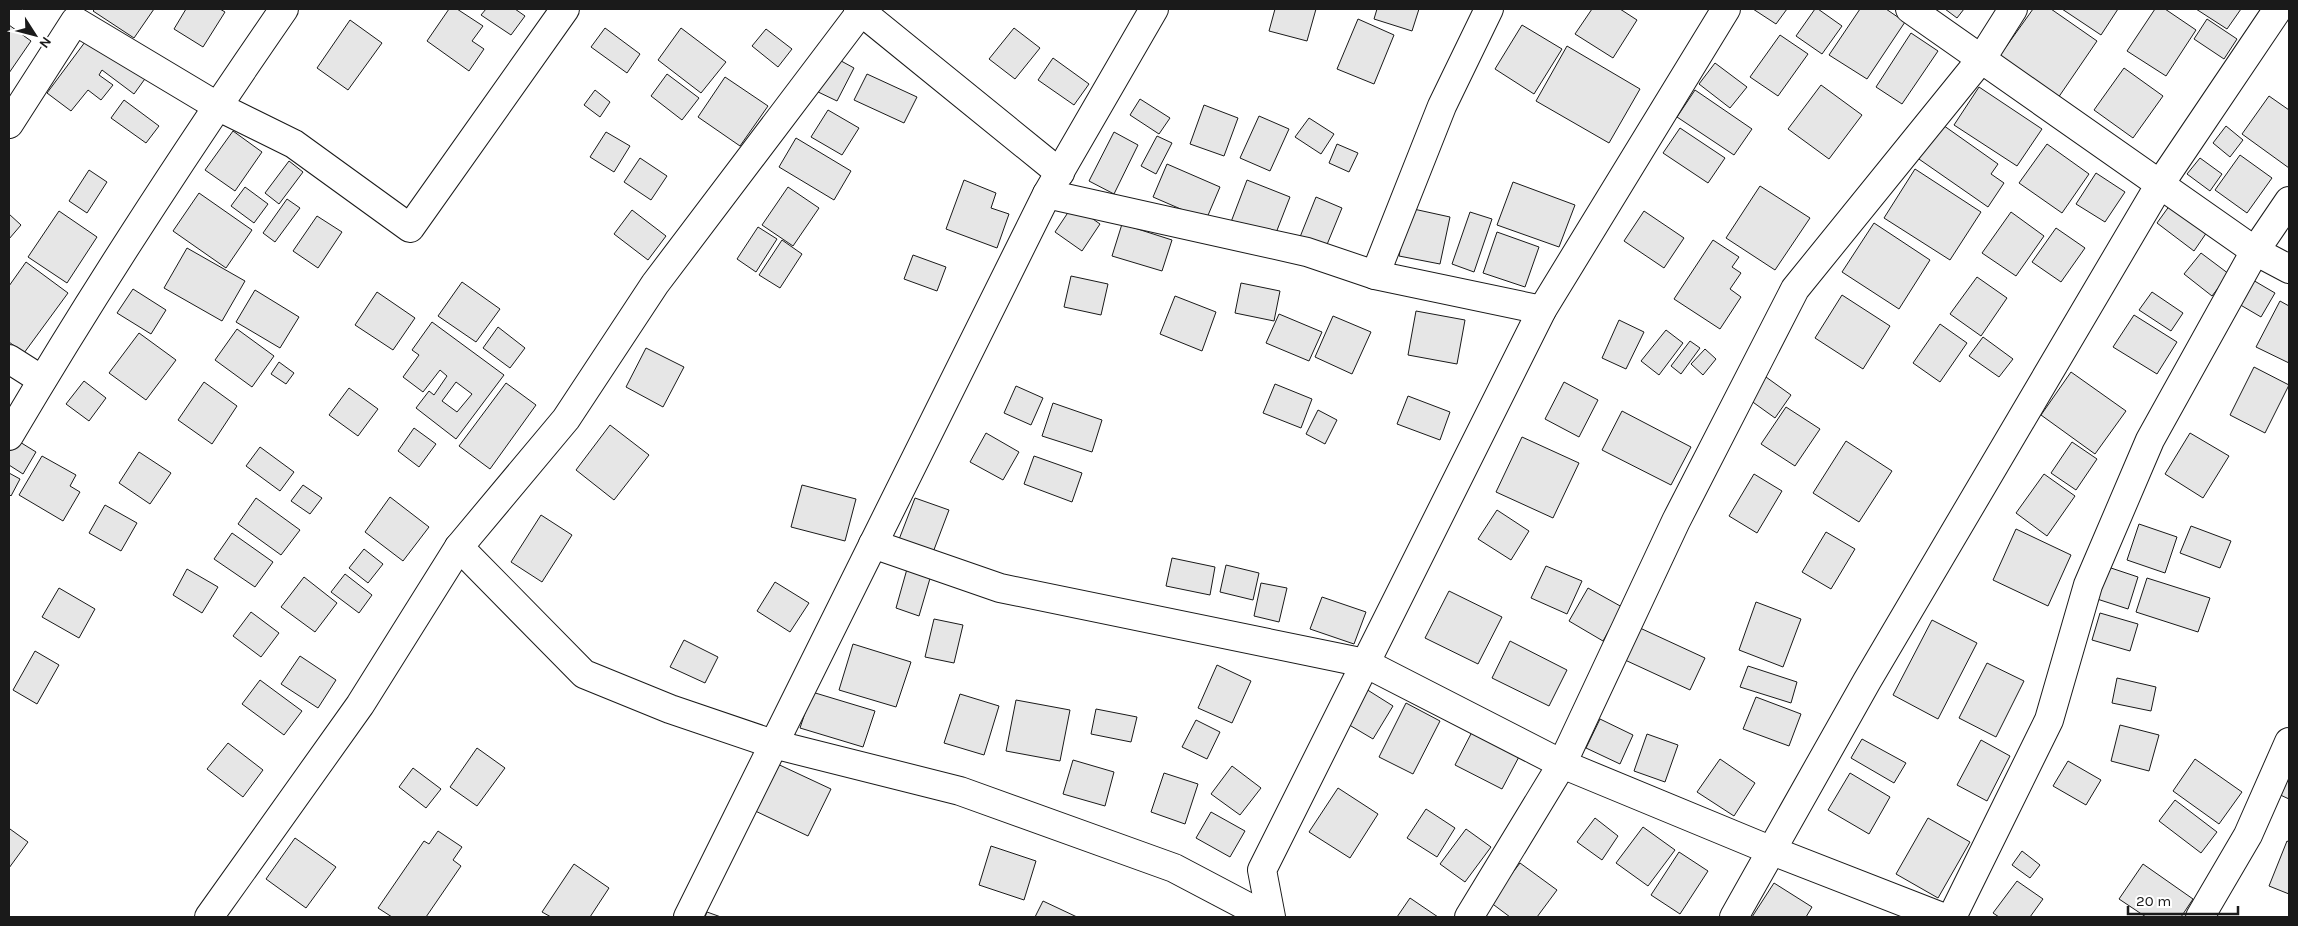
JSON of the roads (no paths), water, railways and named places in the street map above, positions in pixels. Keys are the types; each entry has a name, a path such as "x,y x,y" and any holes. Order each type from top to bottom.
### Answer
{"street":[{"path":"9,436 42,380 217,106 284,9"},
{"path":"9,124 74,21 217,106 294,144 410,228 565,9"},
{"path":"688,917 1054,183 1154,9"},
{"path":"1375,275 1442,106 1489,9"},
{"path":"1271,917 1262,870 1365,663 1542,310 1726,9"},
{"path":"1910,9 2255,251 2289,269"},
{"path":"1469,917 1562,764 1676,521 1795,289 1982,58 2013,9"},
{"path":"1734,917 1770,850 1867,681 2160,184 2278,9"},
{"path":"209,917 360,705 459,547 566,418 655,284 860,10 1054,183 1307,252 1375,275 1542,310"},
{"path":"1952,917 2049,720 2088,585 2150,440 2255,251 2289,201"},
{"path":"9,359 42,380"},
{"path":"873,544 1000,588 1365,663 1562,764 1770,850 1942,917"},
{"path":"459,547 584,674 670,709 773,744 960,791 1174,868 1267,917"},
{"path":"2200,917 2248,835 2289,742"}]}
